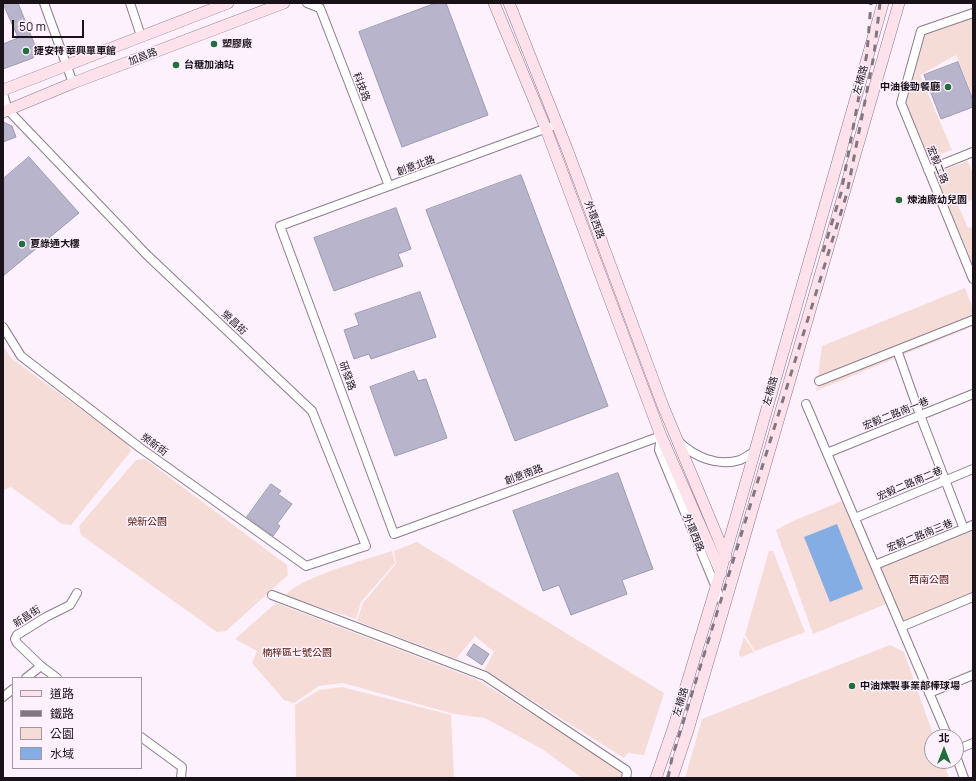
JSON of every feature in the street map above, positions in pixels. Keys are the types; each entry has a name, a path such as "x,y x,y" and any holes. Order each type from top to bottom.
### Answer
{"street":[{"path":"44,3 73,83"},
{"path":"130,3 141,36"},
{"name":"加昌路","path":"3,90 228,3"},
{"name":"加昌路","path":"6,111 73,83 284,3"},
{"name":"科技路","path":"307,3 320,8 389,186"},
{"name":"外環西路","path":"494,3 546,129 661,436 729,592"},
{"name":"外環西路","path":"509,3 558,124 676,438 734,573"},
{"name":"左楠路","path":"656,778 674,726 716,587 883,3"},
{"name":"左楠路","path":"672,778 688,730 729,592 900,3"},
{"name":"宏毅二路","path":"973,13 920,31 901,103 973,279"},
{"name":"榮昌街","path":"3,94 6,111 147,255 312,411 366,546 306,566"},
{"name":"創意北路","path":"280,226 558,124"},
{"path":"928,170 973,152"},
{"name":"研發路","path":"280,226 394,534"},
{"path":"819,381 973,320"},
{"name":"榮新街","path":"3,327 21,356 139,447 306,566"},
{"path":"897,350 920,416 964,529"},
{"name":"宏毅二路南一巷","path":"827,453 973,394"},
{"path":"806,404 945,729"},
{"name":"外環西路","path":"661,436 659,450 724,607"},
{"name":"創意南路","path":"394,534 661,436"},
{"name":"外環西路","path":"676,438 686,448 707,460 721,462 741,460 754,452"},
{"name":"宏毅二路南二巷","path":"855,518 973,468"},
{"name":"宏毅二路南三巷","path":"875,565 973,525"},
{"name":"新昌街","path":"56,677 41,666 17,643 15,639 17,634 70,604 77,593"},
{"path":"272,595 485,676 626,770 626,778"},
{"path":"901,627 973,598"},
{"path":"27,677 41,666"},
{"path":"929,693 973,675"},
{"path":"3,697 12,690"},
{"path":"142,738 182,766 181,778"}],"green space":[{"path":"973,16 973,97 956,55 920,75 952,150 932,157 926,151 906,103 924,35"},
{"path":"968,161 973,175 973,199 958,205 968,228 973,227 973,266 935,179 938,172"},
{"path":"965,288 973,309 973,326 816,391 822,346"},
{"path":"3,346 11,358 127,443 131,451 71,525 62,524 11,487 3,490"},
{"name":"榮新公園","path":"145,459 287,565 288,575 226,631 217,632 81,535 79,526 136,460"},
{"path":"842,501 886,604 813,634 776,530 793,521"},
{"name":"西南公園","path":"973,531 973,593 903,622 881,568"},
{"path":"417,542 664,693 644,755 628,753 624,758 484,670 494,652 475,636 456,659 357,621 363,603 396,564 394,551"},
{"path":"392,551 395,563 361,602 356,619 288,597 286,595 294,588 319,575"},
{"path":"769,551 773,551 805,632 755,651 745,635"},
{"name":"楠梓區七號公園","path":"276,603 478,680 634,778 582,778 542,749 485,718 454,714 343,683 319,686 294,703 284,700 252,663 257,651 235,639"},
{"path":"744,637 754,652 741,657 739,653"},
{"name":"中油煉製事業部棒球場","path":"890,645 904,652 931,729 924,729 924,769 946,769 949,778 685,778 702,719"},
{"path":"342,687 451,715 454,778 296,778 295,705 319,690"}],"water":[{"path":"837,524 863,589 830,602 804,537"}],"building":[{"path":"3,3 18,3 36,48 33,58 3,69 3,44 18,38"},
{"path":"436,3 446,3 488,115 402,147 359,32"},
{"name":"中油後勁餐廳","path":"958,62 973,100 973,107 941,119 924,75"},
{"path":"3,122 12,126 16,137 3,142"},
{"name":"夏綠通大樓","path":"29,157 79,213 3,276 3,179"},
{"path":"521,175 608,406 515,441 426,210"},
{"path":"396,208 411,249 398,254 403,266 334,291 314,238"},
{"path":"420,292 436,337 371,359 369,354 354,359 344,330 359,325 355,314"},
{"path":"414,371 418,381 426,379 447,438 395,456 370,387"},
{"path":"618,473 653,569 622,580 627,594 571,615 559,585 543,591 513,511"},
{"path":"271,484 281,491 278,494 292,504 277,524 280,526 273,536 247,517"},
{"path":"474,644 489,654 482,665 467,655"}],"railway":[{"path":"823,252 841,193 867,53 871,3"},
{"path":"668,778 672,758 847,193 874,55 880,3"}],"place":[{"name":"塑膠廠","path":"214,44"},
{"name":"捷安特 華興單車館","path":"26,51"},
{"name":"台糖加油站","path":"176,65"},
{"name":"中油後勁餐廳","path":"948,87"},
{"name":"煉油廠幼兒園","path":"899,200"},
{"name":"夏綠通大樓","path":"22,244"},
{"name":"中油煉製事業部棒球場","path":"852,686"}]}
